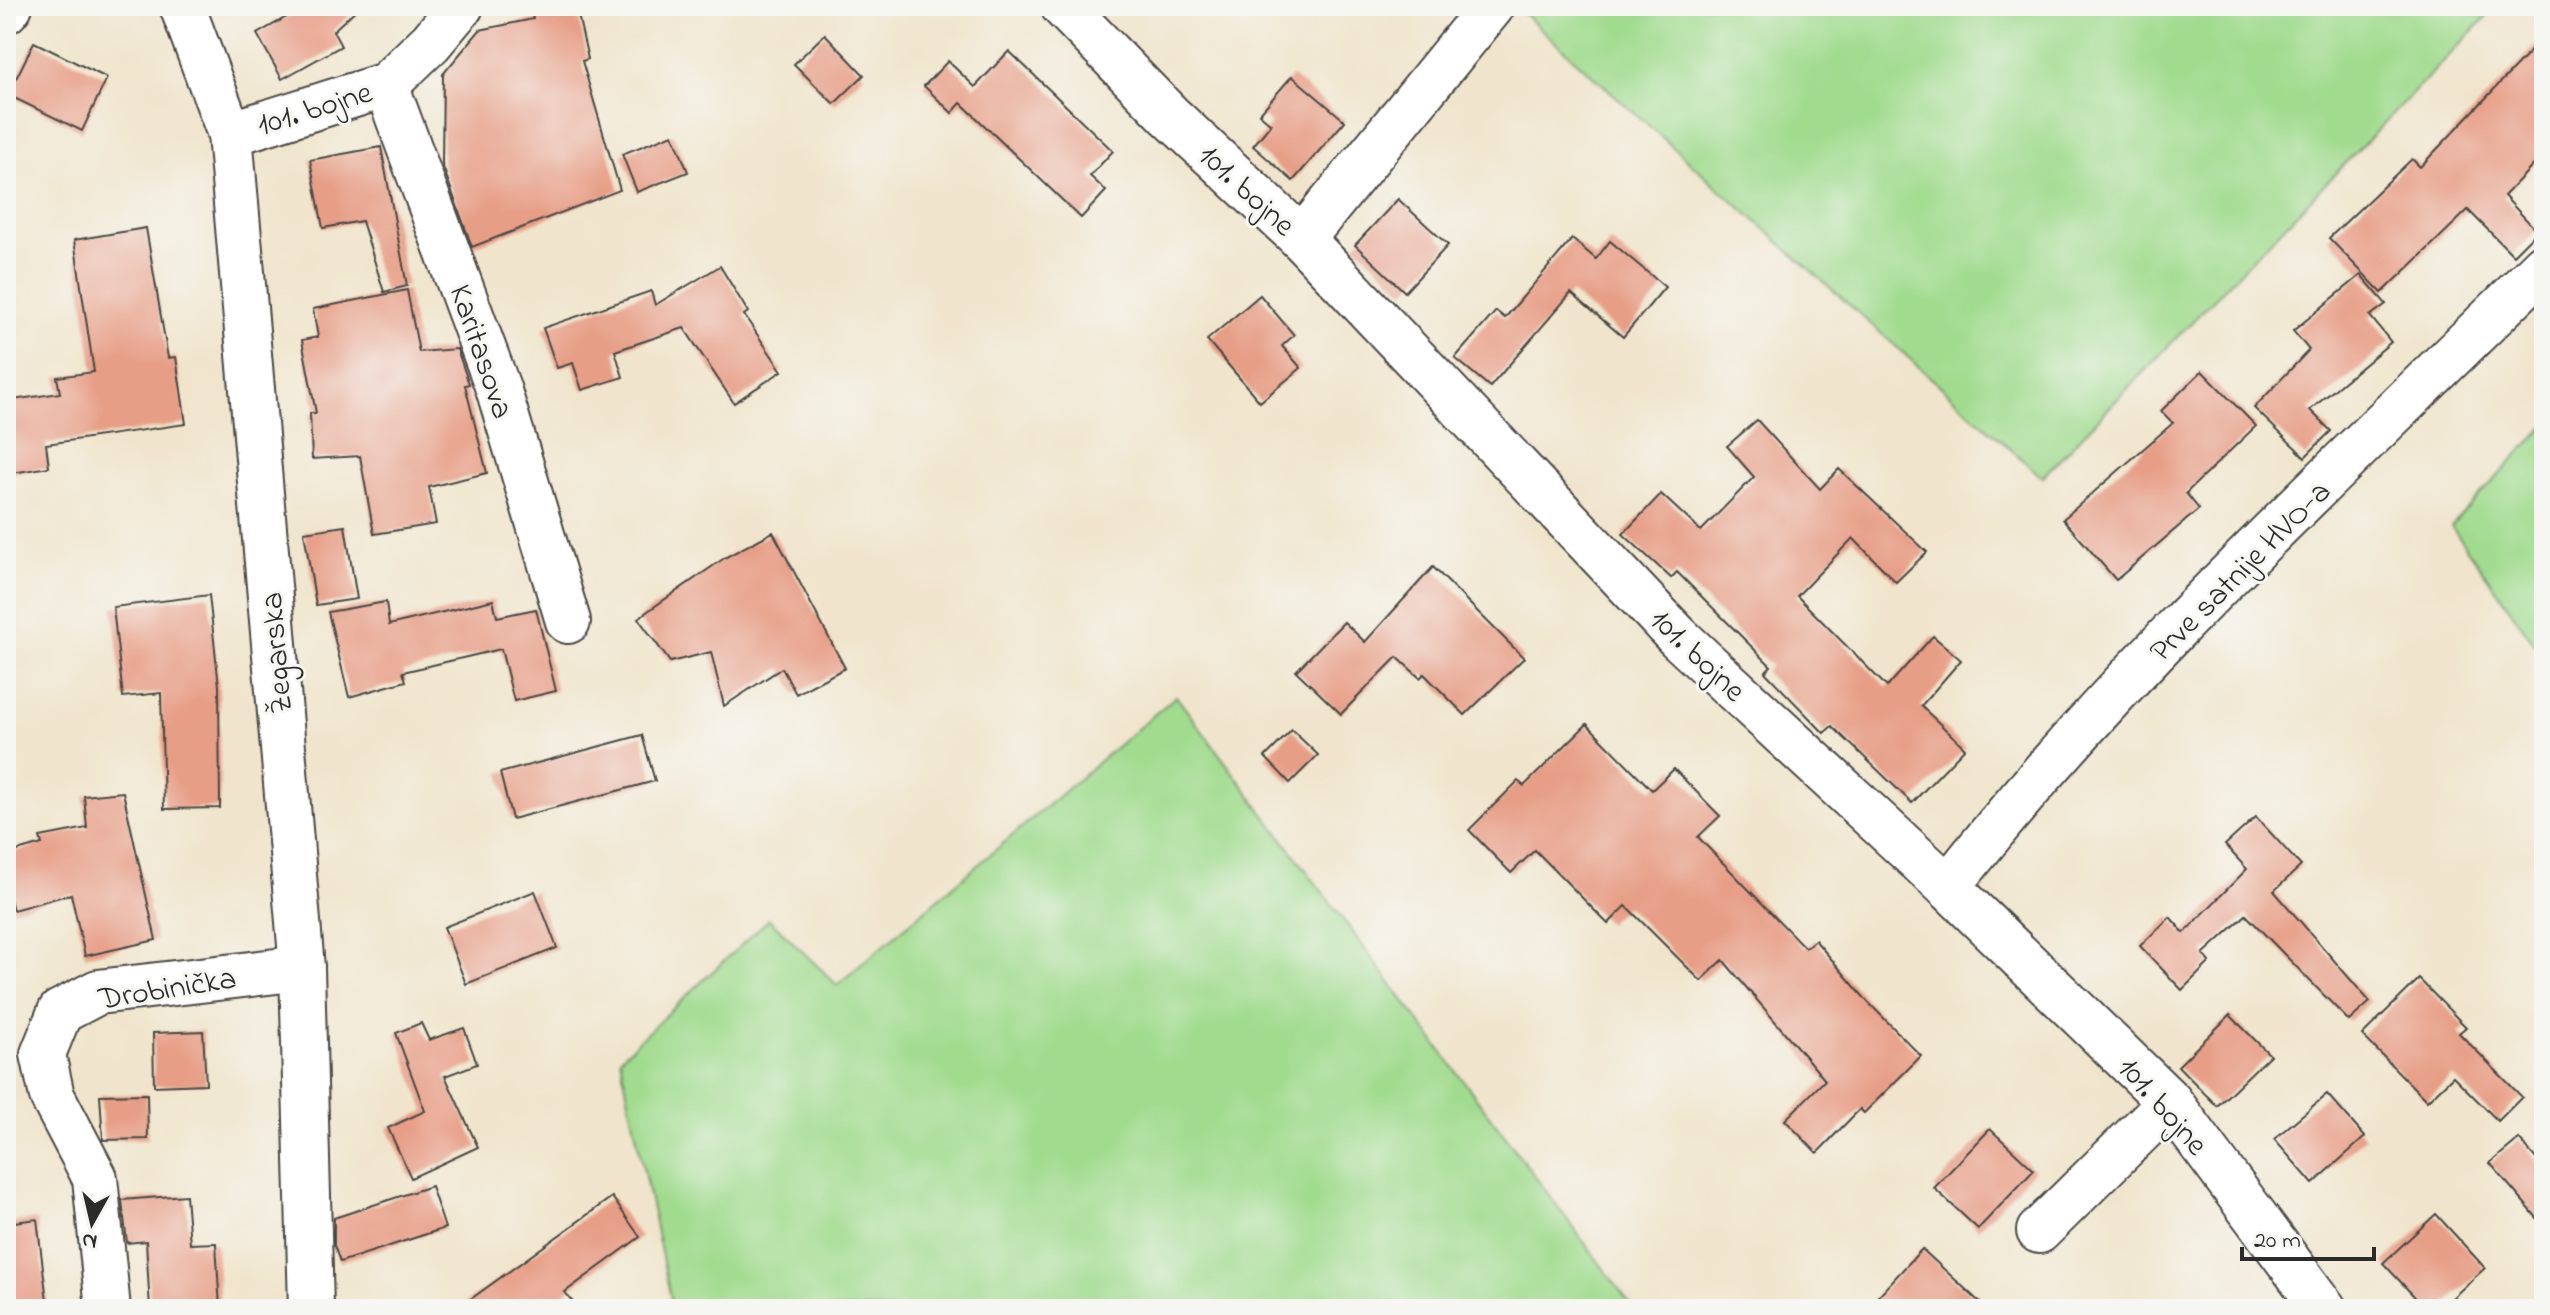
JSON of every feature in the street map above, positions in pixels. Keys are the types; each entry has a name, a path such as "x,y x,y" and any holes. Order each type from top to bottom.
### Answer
{"street":[{"name":"Žegarska","path":"182,6 230,134 302,968 311,1309"},
{"name":"101. bojne","path":"230,134 386,85 431,42 461,6"},
{"name":"101. bojne","path":"1063,6 1169,115 1302,239 1678,637 1948,887 2170,1102 2324,1309"},
{"path":"1302,239 1492,6"},
{"name":"Karitasova","path":"386,85 498,388 568,621"},
{"name":"Prve satnije HVO-a","path":"1948,887 2025,789 2226,582 2544,266"},
{"name":"Drobinička","path":"108,1309 95,1178 52,1096 43,1054 60,1012 98,992 302,968"},
{"path":"2039,1231 2170,1102"}],"green space":[{"path":"1515,6 2497,6 2042,477"},
{"path":"2544,427 2544,657 2451,526"},
{"path":"1176,696 1634,1309 673,1309 620,1058 769,919 837,985"}],"building":[{"path":"306,6 360,6 333,31 341,46 282,79 257,34"},
{"path":"530,6 576,6 588,59 582,61 620,190 472,247 442,164 443,74 480,30 533,19"},
{"path":"825,34 864,75 834,104 794,64"},
{"path":"2544,37 2544,154 2504,196 2537,231 2513,255 2468,210 2382,293 2329,238 2412,159 2420,167"},
{"path":"34,42 107,78 82,131 8,95"},
{"path":"1009,51 1113,151 1090,176 1106,191 1081,218 961,103 952,113 924,86 948,61 975,87"},
{"path":"1292,76 1345,121 1293,181 1253,146 1271,124 1259,114"},
{"path":"673,134 688,172 637,192 622,154"},
{"path":"381,147 407,286 384,292 362,221 323,228 310,160"},
{"path":"1398,199 1448,245 1405,292 1355,245"},
{"path":"146,228 168,358 176,357 186,424 46,444 49,467 6,474 6,401 60,393 57,377 94,372 74,240"},
{"path":"1572,239 1596,259 1610,241 1665,287 1623,337 1571,293 1490,387 1455,358 1496,311 1505,318"},
{"path":"720,266 748,312 744,315 782,371 734,403 684,328 615,351 623,377 582,390 573,363 557,368 543,328 651,291 655,305"},
{"path":"2361,275 2386,304 2370,316 2391,342 2310,410 2331,431 2305,457 2254,408 2309,350 2293,331"},
{"path":"407,290 419,352 457,349 469,384 465,385 487,473 429,487 436,524 374,534 360,456 312,459 310,413 316,413 302,340 318,337 313,309"},
{"path":"1260,295 1294,335 1282,346 1301,368 1260,402 1207,340"},
{"path":"2202,371 2256,426 2186,493 2199,509 2116,580 2063,519 2173,423 2161,411"},
{"path":"1757,420 1820,489 1839,469 1927,552 1896,582 1853,538 1797,596 1887,687 1933,636 1961,660 1921,706 1965,748 1912,803 1832,726 1824,733 1765,672 1771,666 1677,572 1671,578 1623,534 1661,494 1701,531 1754,477 1727,446"},
{"path":"345,526 357,599 316,605 304,532"},
{"path":"773,532 845,668 796,694 782,668 724,706 711,652 670,662 638,618 726,557"},
{"path":"1433,567 1524,658 1465,715 1424,674 1420,678 1397,657 1341,714 1296,671 1344,622 1365,642"},
{"path":"209,595 219,686 220,808 164,809 161,693 123,697 113,607"},
{"path":"493,600 497,617 536,609 556,691 514,701 501,649 403,672 406,681 349,697 328,612 386,602 389,625"},
{"path":"1587,724 1652,790 1674,769 1720,816 1698,837 1805,948 1815,940 1867,1001 1921,1056 1864,1113 1860,1109 1817,1153 1785,1120 1825,1080 1723,960 1701,981 1626,906 1608,924 1535,850 1511,873 1469,830 1518,781 1524,786"},
{"path":"1292,730 1318,755 1290,783 1265,757"},
{"path":"642,735 655,781 512,819 500,773"},
{"path":"123,792 156,940 85,956 71,894 13,910 6,886 6,854 42,844 40,837 87,828 84,796"},
{"path":"2256,817 2301,866 2274,891 2370,1002 2349,1021 2246,915 2203,954 2210,962 2182,990 2140,946 2170,917 2184,933 2247,869 2225,845"},
{"path":"535,891 557,948 466,984 444,927"},
{"path":"2419,979 2466,1027 2459,1033 2522,1097 2498,1121 2453,1076 2427,1101 2362,1035"},
{"path":"2230,1015 2270,1055 2217,1106 2178,1066"},
{"path":"421,1023 429,1040 464,1028 477,1064 445,1076 478,1147 411,1178 388,1128 425,1111 396,1033"},
{"path":"203,1031 206,1084 154,1086 153,1033"},
{"path":"147,1094 148,1139 103,1140 100,1095"},
{"path":"2327,1094 2365,1137 2313,1184 2274,1139"},
{"path":"1990,1129 2034,1170 1978,1229 1934,1188"},
{"path":"2519,1139 2544,1168 2544,1226 2490,1163"},
{"path":"431,1186 445,1228 340,1262 334,1245 334,1218"},
{"path":"186,1195 190,1244 216,1243 220,1309 150,1309 146,1241 127,1243 122,1200"},
{"path":"612,1197 640,1237 565,1292 578,1309 457,1309"},
{"path":"2436,1214 2485,1268 2440,1309 2426,1309 2383,1263"},
{"path":"37,1219 48,1309 6,1309 6,1223"},
{"path":"1922,1249 1987,1309 1866,1309"}]}
